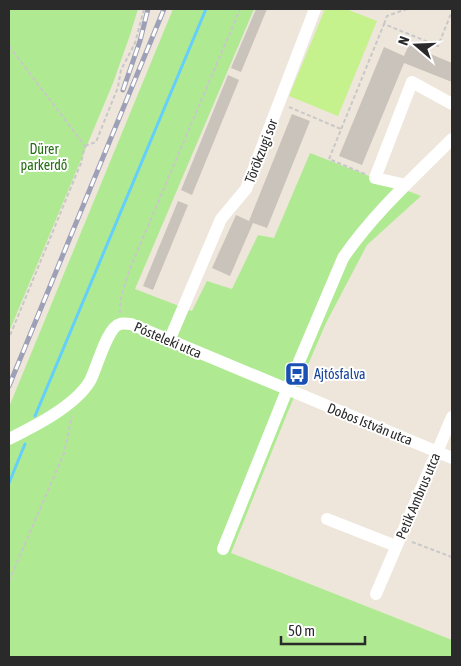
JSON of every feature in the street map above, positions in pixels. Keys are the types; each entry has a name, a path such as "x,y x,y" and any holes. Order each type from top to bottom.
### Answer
{"street":[{"name":"Törökzugi sor","path":"169,341 221,219 246,190 315,9"},
{"path":"406,185 375,178 412,82 452,104"},
{"path":"223,549 343,258 356,240 406,185 452,139"},
{"name":"Pósteleki utca","path":"9,439 27,430 76,398 93,375 110,332 121,323 131,324 287,390"},
{"name":"Dobos István utca","path":"287,390 452,458"},
{"name":"Petik Ambrus utca","path":"376,594 452,418"},
{"name":"Petik Ambrus utca","path":"327,519 398,542"}],"path":[{"path":"85,146 96,142 118,86 121,70 135,43 144,9"},
{"path":"121,323 120,307 122,292 131,266 240,9"},
{"path":"375,178 329,159 387,16 407,9"},
{"path":"384,24 438,46 452,11"},
{"path":"9,46 85,146 82,163 9,338"},
{"path":"280,103 341,129"},
{"path":"9,581 64,453 76,398"},
{"path":"398,542 452,557"}],"green space":[{"name":"Dürer parkerdő","path":"9,9 138,9 113,83 9,332"},
{"path":"173,9 254,9 135,289 192,311 207,281 232,289 258,235 274,238 310,153 421,196 367,245 326,323 231,553 452,640 452,657 9,657 9,407"},
{"path":"325,9 346,9 377,21 338,116 289,96"}],"building":[{"path":"256,9 267,9 241,72 231,68"},
{"path":"409,45 452,63 452,82 404,63 362,165 339,156 384,47 404,56"},
{"path":"228,75 239,80 192,195 181,190"},
{"path":"292,114 310,121 267,228 253,223 230,276 212,268 236,215 249,221"},
{"path":"178,201 188,205 153,290 143,286"}],"waterway":[{"path":"35,416 206,9"},
{"path":"9,483 25,444"}],"railway":[{"path":"123,90 140,41 148,9"},
{"path":"9,386 164,9"}],"place":[{"name":"Ajtósfalva","path":"297,374"}]}
